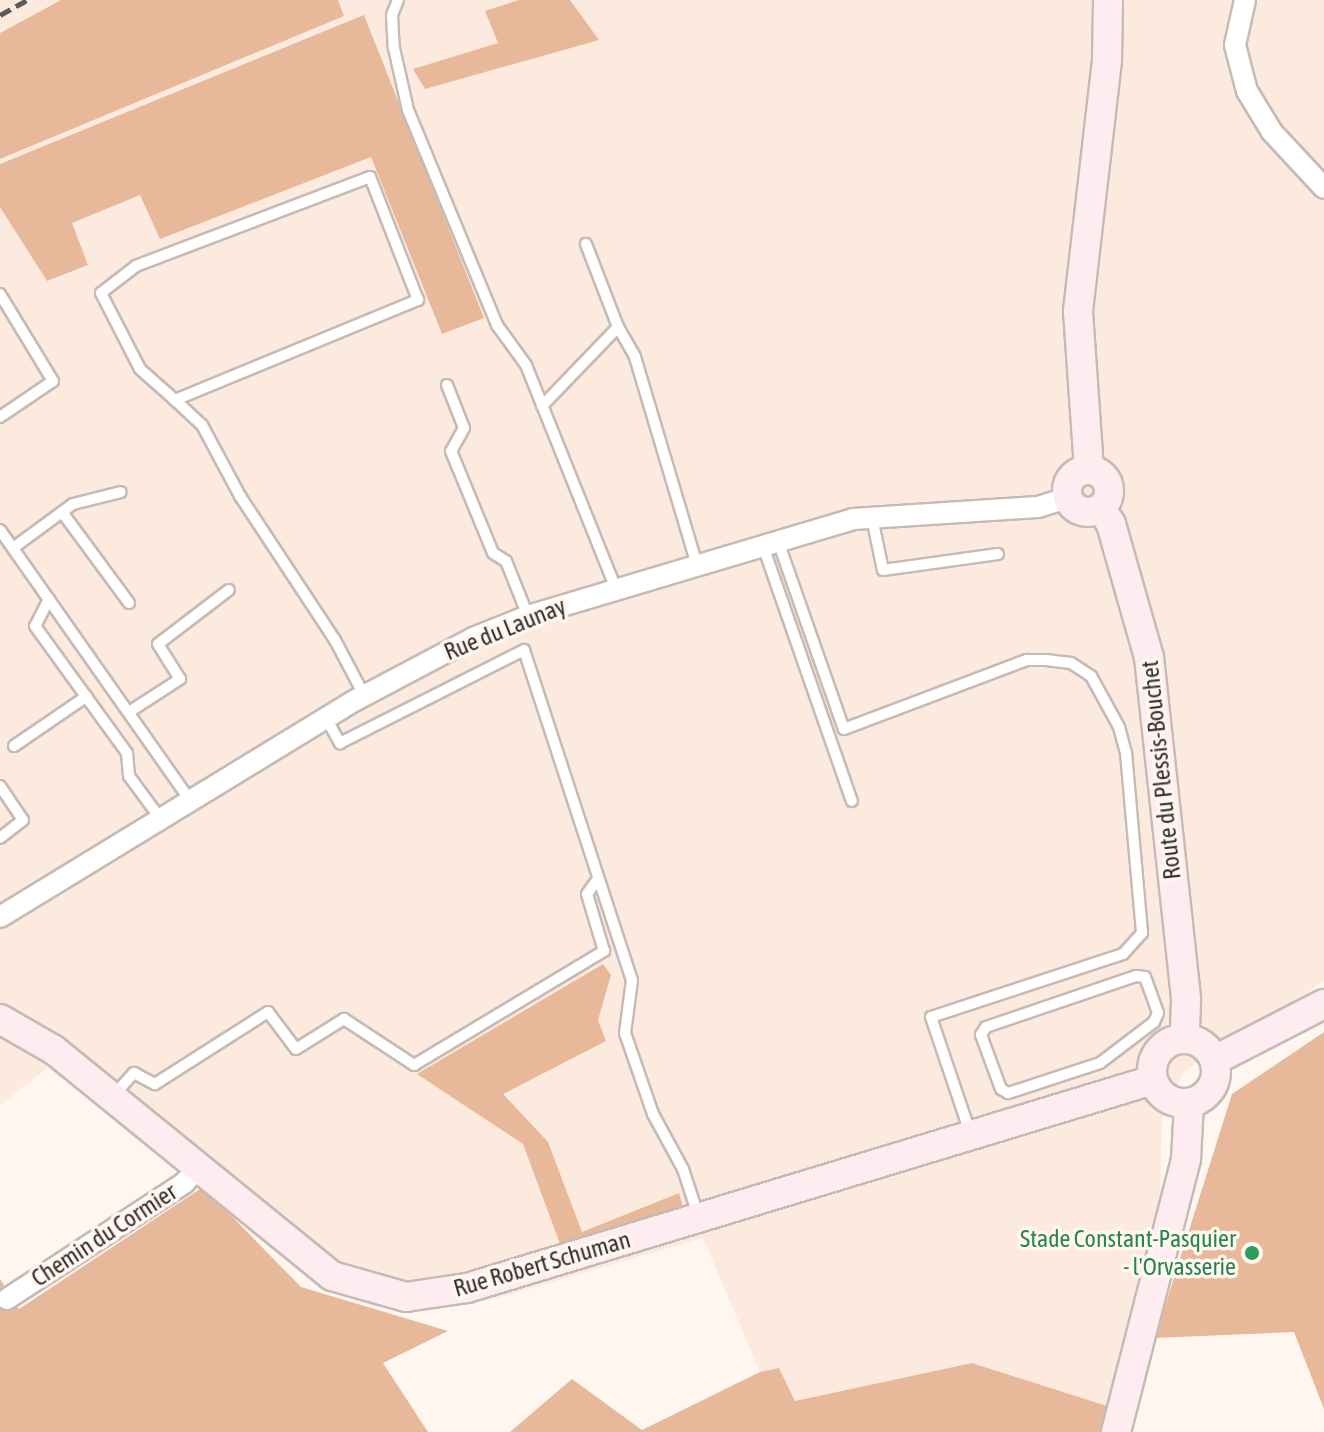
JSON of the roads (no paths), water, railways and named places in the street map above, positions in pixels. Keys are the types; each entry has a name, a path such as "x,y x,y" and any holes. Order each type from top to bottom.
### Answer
{"street":[{"path":"1089,469 1078,311 1107,60 1108,0"},
{"path":"1245,0 1235,45 1247,91 1272,132 1324,188"},
{"path":"1089,469 1102,474 1109,485 1109,498 1101,509 1082,512 1068,498 1071,478 1089,469"},
{"name":"Rue du Launay","path":"0,917 364,695 473,638 528,616 770,544 872,518 1038,507 1068,498"},
{"name":"Route du Plessis-Bouchet","path":"1101,509 1111,524 1149,657 1186,1000 1185,1038"},
{"path":"1215,1060 1324,1004"},
{"name":"Rue Robert Schuman","path":"0,1019 54,1050 332,1276 406,1297 467,1288 971,1134 1039,1099 1153,1080"},
{"path":"1185,1038 1203,1045 1215,1060 1212,1088 1189,1103 1163,1095 1153,1080 1156,1055 1168,1042 1185,1038"},
{"path":"1116,1432 1186,1159 1189,1103"},
{"name":"Chemin du Cormier","path":"7,1299 184,1183 198,1168"}],"lane":[{"path":"398,0 392,15 393,37 408,110 497,325 526,365 616,589"},
{"path":"175,400 418,300 370,177 136,266 101,293 140,369 202,425 240,496 335,640 364,695"},
{"path":"586,244 618,327 635,357 697,565"},
{"path":"0,294 53,381 0,417"},
{"path":"542,406 618,327"},
{"path":"447,385 464,428 451,451 493,553 506,561 528,616"},
{"path":"13,548 73,504 121,492"},
{"path":"62,512 129,603"},
{"path":"872,518 883,570 998,554"},
{"path":"0,530 190,800"},
{"path":"770,544 852,801"},
{"path":"770,544 844,729 1027,660 1071,663 1091,676 1119,727 1126,753 1142,933 1123,954 931,1017 971,1134"},
{"path":"129,712 180,679 158,644 229,590"},
{"path":"49,599 35,626 127,753 129,776 160,818"},
{"path":"326,718 340,743 524,650 632,980 625,1033 653,1114 683,1169 699,1217"},
{"path":"14,746 87,696"},
{"path":"0,786 23,820 0,838"},
{"path":"113,1096 134,1073 155,1084 268,1012 296,1049 344,1019 414,1065 604,951 587,894 597,880"},
{"path":"1145,977 1158,1013 1154,1022 1100,1063 1039,1099 1001,1089 983,1030 1128,978 1145,977"}],"railway":[{"path":"0,15 27,0"}],"place":[{"name":"Stade Constant-Pasquier - l'Orvasserie","path":"1252,1253"}]}
